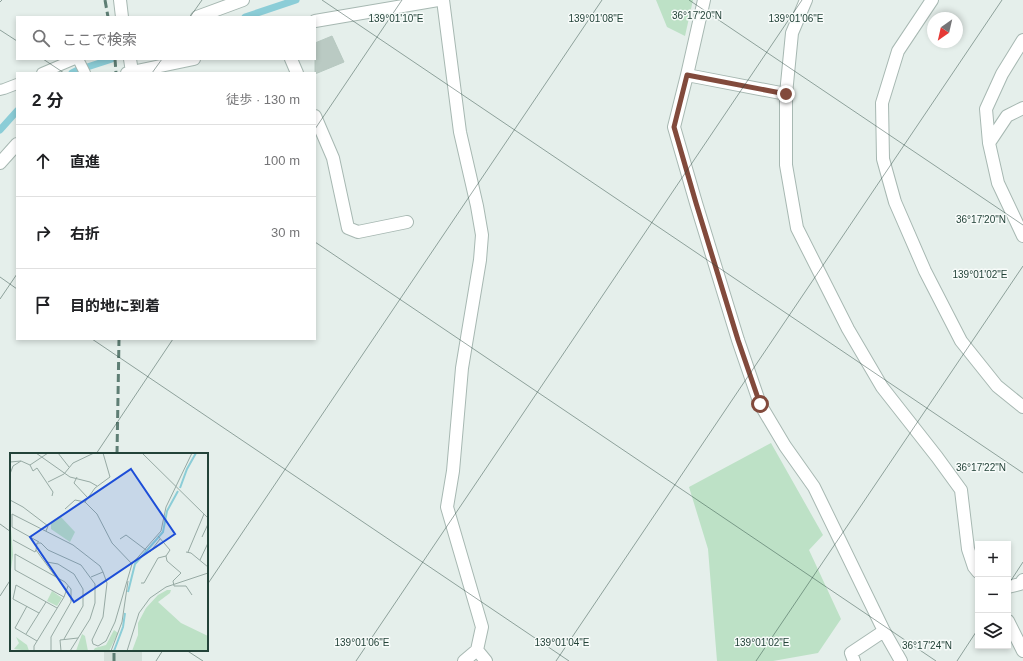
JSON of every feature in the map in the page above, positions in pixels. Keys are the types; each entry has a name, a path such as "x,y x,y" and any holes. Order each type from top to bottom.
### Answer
{"street":[{"path":"120,0 122,16"},
{"path":"200,16 243,0"},
{"path":"316,21 438,0"},
{"path":"443,0 460,132 482,235 480,260 462,368 453,471 447,507 482,626 477,650 464,661"},
{"path":"704,0 674,127 733,325 760,404 785,446 814,487 884,631 901,661"},
{"path":"806,0 792,33 786,94 786,165 797,228 848,329 882,387 961,490 968,549 975,568"},
{"path":"932,0 898,51 882,103 883,159 895,202 925,271 961,341 997,386 1023,407"},
{"path":"1023,40 1002,74 986,109 989,143 998,183 1023,236"},
{"path":"130,67 186,60"},
{"path":"291,60 297,72"},
{"path":"687,75 786,94"},
{"path":"989,143 1007,116 1023,108"},
{"path":"316,118 333,158 348,228 358,232 407,222"},
{"path":"0,163 16,145"},
{"path":"1011,586 1020,584 1023,580"},
{"path":"1011,627 1023,651"},
{"path":"854,661 852,653 884,631"},
{"path":"477,650 486,661"}],"lane":[{"path":"44,72 73,60"},
{"path":"78,60 84,72"},
{"path":"0,90 16,84"}],"shaded area":[{"path":"104,651 142,651 142,661 104,661"}],"green space":[{"path":"656,0 693,0 685,36 667,27"},
{"path":"771,443 823,535 809,550 841,619 818,653 773,661 717,661 708,549 689,487"}],"building":[{"path":"332,36 344,62 316,74 316,43"}],"waterway":[{"path":"248,16 296,0"},
{"path":"74,72 109,60"},
{"path":"0,130 16,112"}],"railway":[{"path":"105,0 108,16"},
{"path":"115,60 116,72"},
{"path":"117,453 119,340"},
{"path":"114,651 114,661"}],"route":[{"path":"760,404 738,340 674,127 687,75 786,94"}]}
